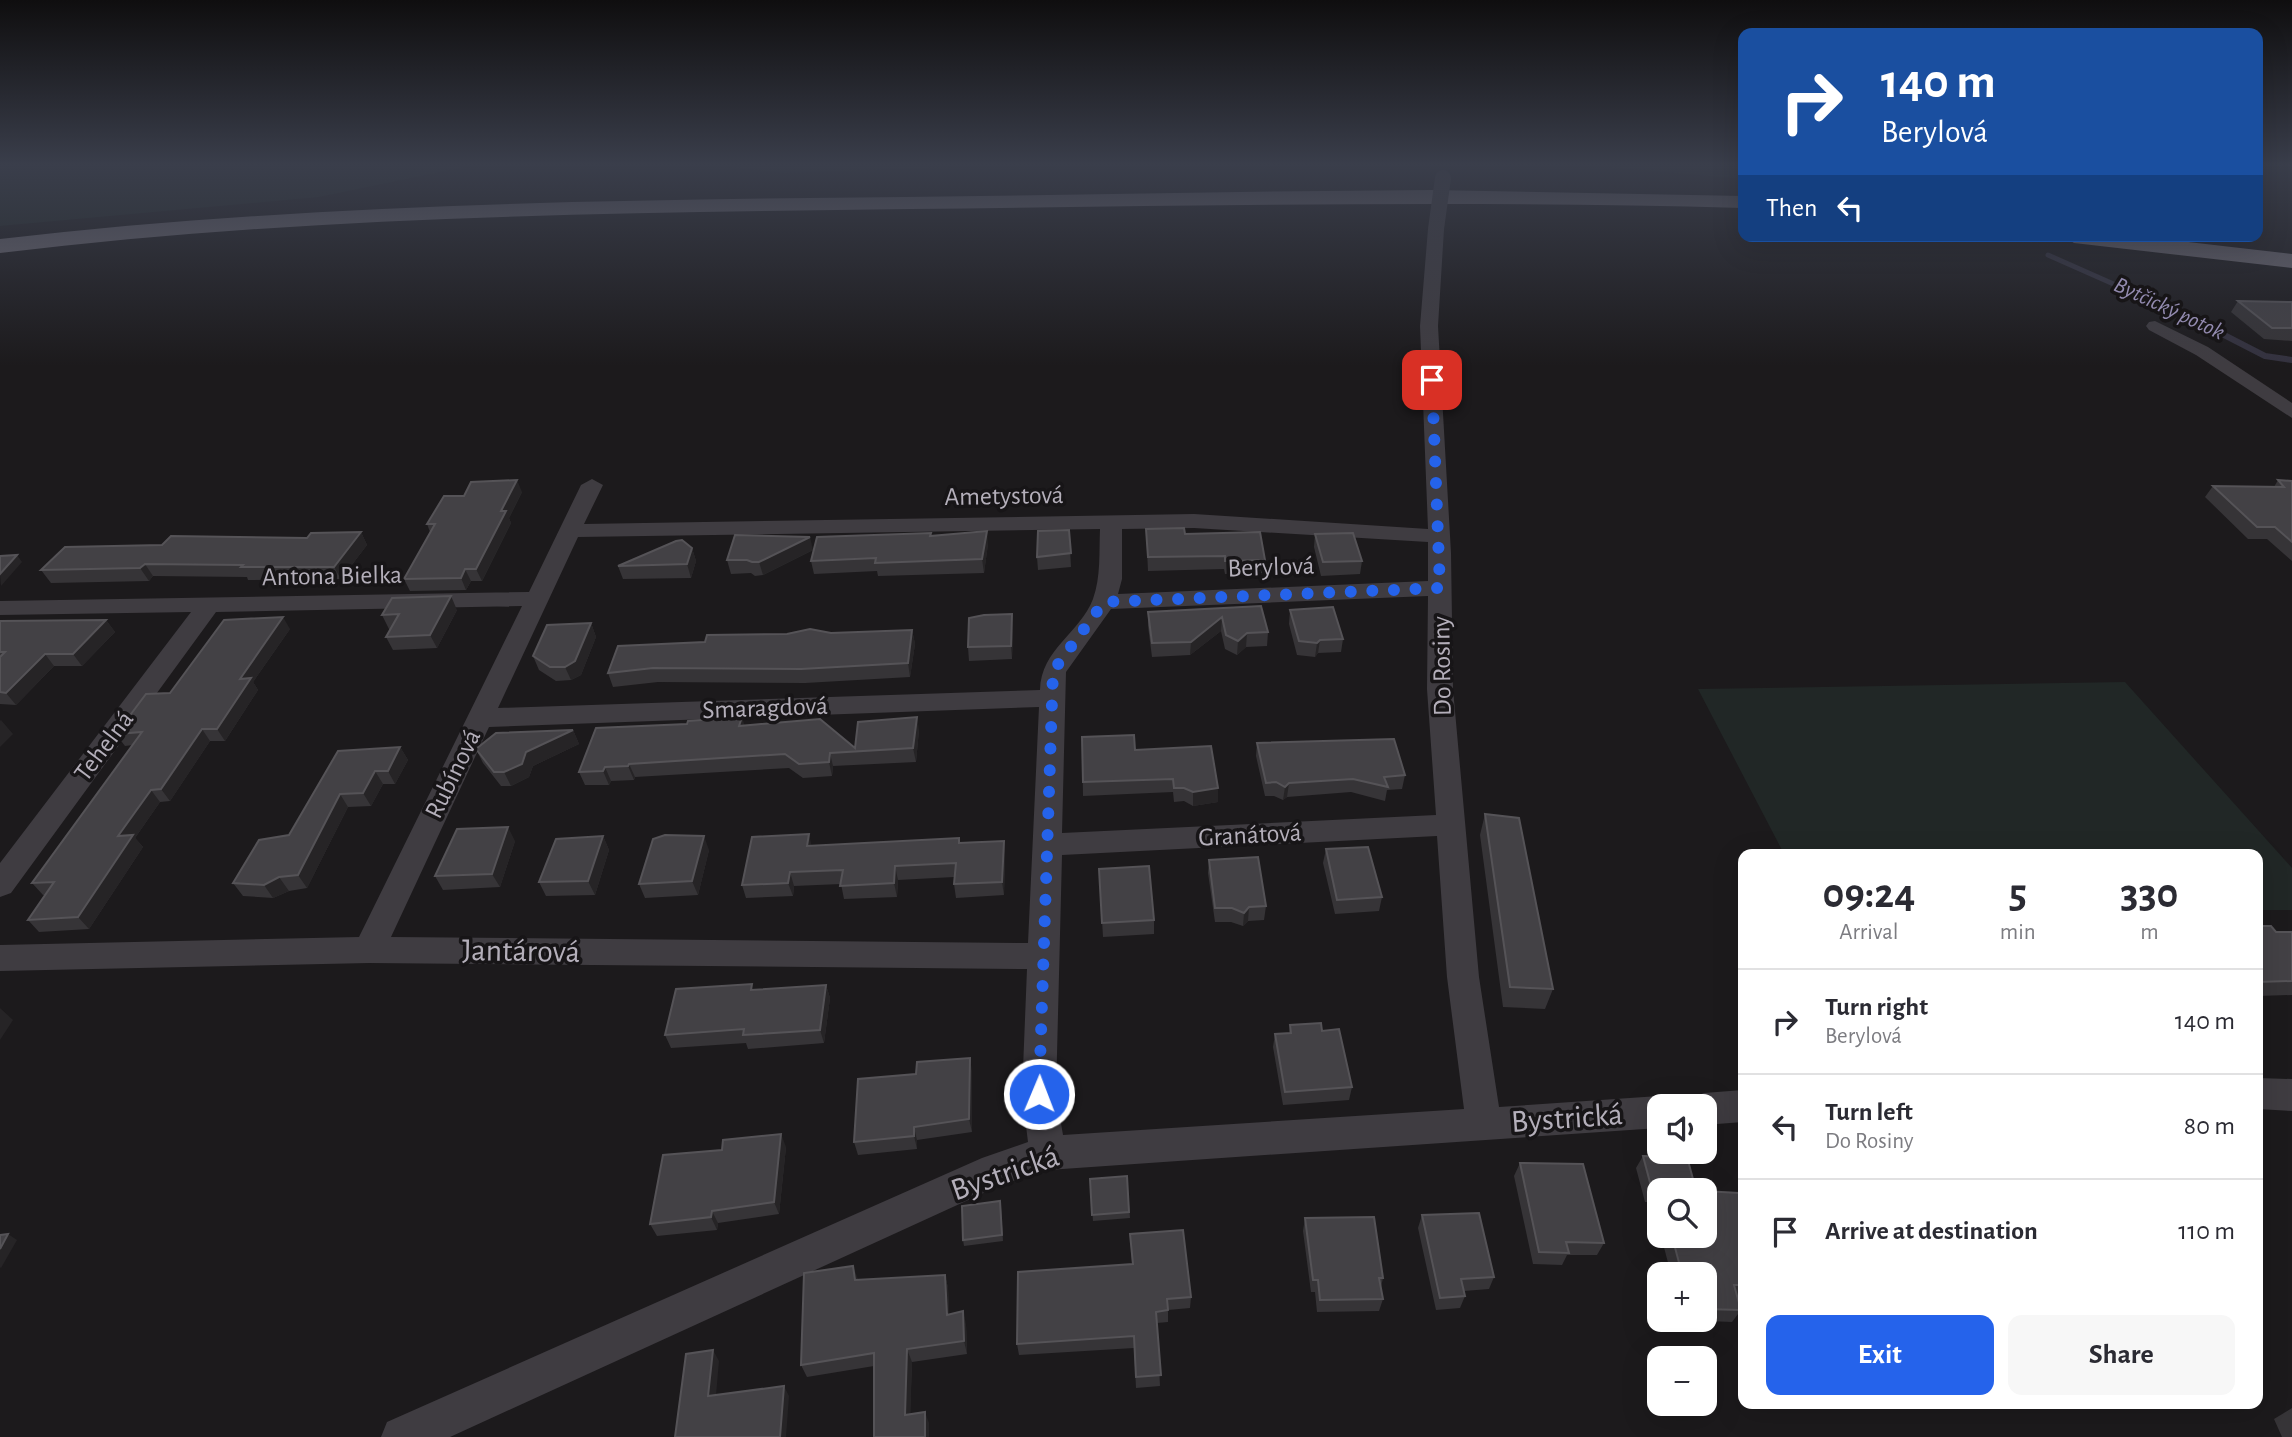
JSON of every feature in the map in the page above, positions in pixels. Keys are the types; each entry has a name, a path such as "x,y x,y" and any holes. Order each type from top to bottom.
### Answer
{"highway":[{"path":"0,246 135,232"},
{"path":"0,257 233,232"},
{"path":"2126,242 2292,261"},
{"path":"2219,242 2292,251"}],"street":[{"name":"Do Rosiny","path":"1436,232 1429,327 1439,536 1440,689 1463,977 1484,1124"},
{"path":"2155,326 2202,351 2292,412"},
{"path":"538,599 592,485"},
{"path":"1048,1153 1039,1094 1041,956 1049,845 1050,698 1053,671 1104,602 1110,579 1111,522"},
{"name":"Ametystová","path":"570,531 1194,522 1439,536"},
{"name":"Berylová","path":"1104,602 1440,588"},
{"name":"Antona Bielka","path":"0,608 538,599"},
{"name":"Rubínová","path":"369,950 538,599"},
{"name":"Tehelná","path":"0,885 208,606"},
{"name":"Smaragdová","path":"481,718 1050,698"},
{"name":"Granátová","path":"1049,845 1452,825"},
{"name":"Jantárová","path":"0,958 369,950 1041,956"},
{"path":"2263,1094 2292,1095"},
{"path":"1717,1108 1738,1106"},
{"name":"Bystrická","path":"402,1437 995,1170 1048,1153 1647,1113"}],"shaded area":[{"path":"2125,682 2292,868 2292,910 2263,910 2263,849 1781,849 1698,689"}],"building":[{"path":"2238,301 2292,302 2292,328 2272,328"},
{"path":"517,480 501,511 506,511 476,569 465,569 461,578 404,579 435,524 427,524 444,496 464,496 471,482"},
{"path":"2278,480 2292,481 2292,542 2275,527 2257,527 2213,486 2284,487"},
{"path":"1184,528 1185,534 1260,532 1265,560 1225,561 1225,556 1148,557 1146,529"},
{"path":"1069,530 1071,553 1037,557 1038,531"},
{"path":"987,531 982,559 875,563 876,558 811,561 817,537 931,533 930,536"},
{"path":"361,532 334,567 145,564 140,568 41,570 65,547 162,545 171,536 307,538 311,533"},
{"path":"1353,533 1362,561 1323,562 1315,534"},
{"path":"735,535 810,537 759,562 752,562 727,560"},
{"path":"682,540 692,548 687,564 618,566 676,541"},
{"path":"17,555 0,574 0,556"},
{"path":"451,596 430,635 386,637 399,614 382,615 392,598"},
{"path":"1261,606 1268,632 1247,633 1238,641 1226,635 1222,617 1191,642 1152,643 1148,612"},
{"path":"1333,607 1343,639 1320,640 1317,643 1299,641 1290,610"},
{"path":"1012,614 1011,646 968,647 969,618"},
{"path":"283,617 240,679 251,678 217,729 202,729 161,789 151,790 118,836 133,835 78,917 28,920 54,882 32,883 142,732 116,734 146,694 170,693 224,620"},
{"path":"106,620 73,654 45,654 6,693 0,692 0,657 5,652 0,652 0,621"},
{"path":"591,623 575,661 565,667 550,667 533,656 547,625"},
{"path":"810,629 831,633 912,630 908,663 801,669 653,668 608,673 618,646 705,642 707,635 787,634"},
{"path":"742,717 739,726 820,719 855,748 858,722 917,717 913,748 830,753 829,762 799,764 785,754 629,764 605,767 603,771 579,772 596,728 687,724 688,721"},
{"path":"573,730 526,752 522,764 504,772 494,772 476,749 496,733"},
{"path":"1134,735 1135,750 1211,746 1218,788 1193,792 1174,788 1173,779 1083,782 1082,737"},
{"path":"1394,739 1405,775 1384,777 1388,787 1353,779 1289,783 1285,787 1276,782 1266,783 1257,743"},
{"path":"400,747 388,771 375,771 363,793 340,794 298,875 279,877 264,885 233,883 259,840 289,835 338,751"},
{"path":"1485,814 1519,818 1553,989 1510,987"},
{"path":"508,827 492,874 435,876 457,829"},
{"path":"809,834 807,846 959,838 959,843 1004,841 1002,882 954,884 956,863 895,866 894,883 840,886 843,870 790,872 788,883 742,885 752,837"},
{"path":"665,835 704,836 692,881 639,884 653,839"},
{"path":"603,836 588,881 539,882 556,839"},
{"path":"1368,847 1382,897 1337,900 1326,849"},
{"path":"1258,857 1266,906 1249,907 1244,913 1232,908 1215,908 1209,860"},
{"path":"1149,866 1154,920 1102,923 1099,869"},
{"path":"2263,926 2271,926 2276,932 2292,932 2292,981 2263,982"},
{"path":"752,984 751,990 826,985 820,1030 743,1035 744,1029 665,1035 676,989"},
{"path":"1321,1023 1322,1031 1339,1029 1352,1087 1285,1092 1275,1034 1291,1033 1290,1025"},
{"path":"970,1058 969,1119 914,1127 914,1136 854,1142 858,1079 916,1074 917,1062"},
{"path":"781,1134 774,1202 712,1211 711,1217 650,1224 663,1155 722,1150 723,1140"},
{"path":"1643,1156 1647,1156 1647,1164 1689,1164 1693,1178 1649,1178"},
{"path":"1520,1163 1583,1164 1604,1243 1566,1242 1569,1253 1539,1252"},
{"path":"1127,1176 1129,1212 1092,1215 1090,1179"},
{"path":"1717,1192 1738,1193 1738,1285 1734,1285 1738,1310 1717,1309 1717,1262 1679,1262 1675,1248 1717,1248"},
{"path":"1000,1201 1002,1235 963,1240 962,1206"},
{"path":"1479,1213 1494,1277 1461,1279 1465,1296 1440,1298 1422,1215"},
{"path":"1374,1217 1383,1278 1379,1278 1383,1299 1320,1300 1318,1280 1313,1280 1305,1218"},
{"path":"1183,1230 1191,1297 1167,1299 1168,1310 1156,1312 1161,1375 1136,1377 1134,1336 1017,1344 1018,1272 1133,1264 1130,1234"},
{"path":"8,1234 0,1249 0,1235"},
{"path":"853,1266 855,1280 945,1275 947,1315 963,1311 964,1341 907,1349 905,1415 925,1412 925,1437 874,1437 874,1353 801,1365 804,1273"},
{"path":"713,1350 708,1396 784,1386 780,1437 675,1437 686,1354"}],"waterway":[{"name":"Bytčický potok","path":"2048,255 2196,321"},
{"name":"Bytčický potok","path":"2196,321 2265,356 2292,360"}],"route":[{"path":"1039,1094 1041,956 1049,845 1050,698 1053,671 1104,602 1440,588 1432,380"}]}
